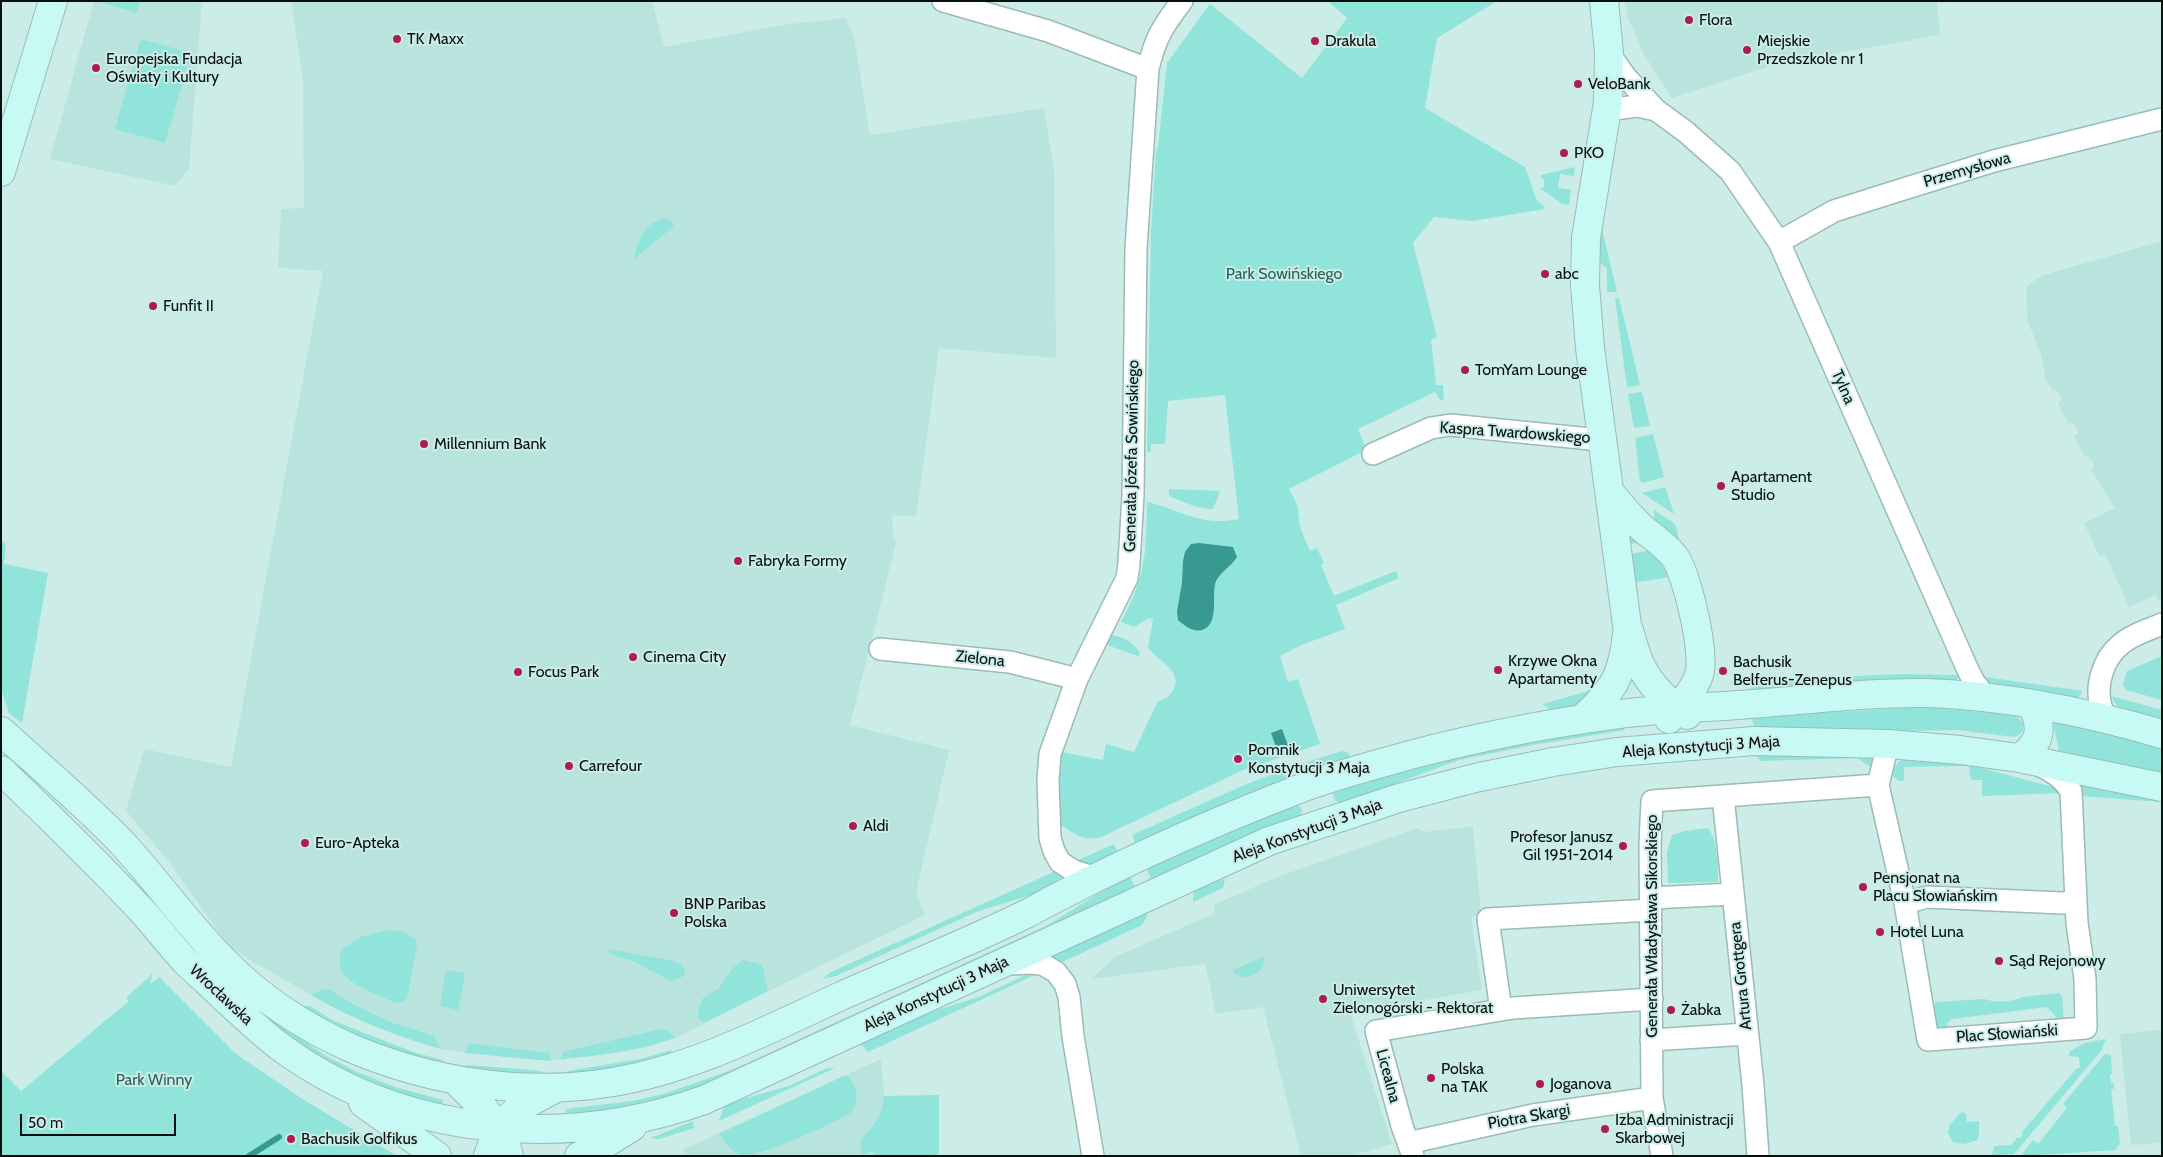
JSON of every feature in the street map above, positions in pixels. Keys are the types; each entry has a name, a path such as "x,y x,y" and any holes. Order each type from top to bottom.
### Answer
{"main road":[{"path":"1,172 5,143 53,1"},
{"path":"1604,1 1609,53 1607,110 1586,238 1585,285 1590,348 1628,624 1640,666 1649,680 1678,710 1705,726 1743,742"},
{"path":"1609,492 1627,514 1673,554 1681,567 1698,638 1700,672 1691,692 1678,710 1659,730 1633,750"},
{"path":"1582,719 1599,704 1614,684 1622,668 1628,624"},
{"path":"1700,672 1714,691 1742,705"},
{"path":"488,1156 498,1128 519,1108 557,1088 644,1076 703,1058 1025,914 1209,825 1309,785 1448,745 1515,730 1582,719 1742,705 1922,693 1985,696 2109,720 2162,734"},
{"path":"2019,758 2031,750 2036,742 2039,729 2039,717 2031,704"},
{"name":"Wrocławska","path":"1,731 122,843 220,958 276,1006 314,1029 352,1048 399,1066 455,1080 512,1087 557,1088"},
{"name":"Aleja Konstytucji 3 Maja","path":"498,1128 559,1130 603,1126 647,1118 676,1110 727,1091 1269,841 1399,798 1475,778 1553,762 1633,750 1743,742 1888,744 2019,758 2162,787"},
{"name":"Wrocławska","path":"1,770 135,904 194,970 257,1028 280,1046 324,1074 368,1095 408,1110 449,1120 498,1128"},
{"path":"1309,785 1322,823"},
{"path":"324,1074 437,1156"},
{"name":"Wrocławska","path":"455,1080 483,1106 498,1128 507,1146 509,1156"},
{"path":"579,1156 608,1142 647,1118"}],"street":[{"path":"943,1 1048,30 1148,69"},
{"name":"Generała Józefa Sowińskiego","path":"1096,878 1074,872 1060,862 1050,838 1048,780 1050,754 1077,679 1127,578 1131,551 1136,249 1148,69 1154,44 1182,1"},
{"name":"Tylna","path":"1609,53 1625,76 1656,110 1686,132 1730,171 1779,242 1967,668 1974,682 1985,696"},
{"path":"1607,110 1637,106 1656,110"},
{"name":"Przemysłowa","path":"1779,242 1834,212 1894,192 1994,161 2162,120"},
{"name":"Kaspra Twardowskiego","path":"1373,454 1431,428 1450,425 1602,440"},
{"path":"2109,720 2101,706 2100,692 2100,676 2107,660 2119,646 2134,636 2162,624"},
{"name":"Zielona","path":"880,649 1010,662 1077,679"},
{"name":"Plac Słowiański","path":"1888,744 1878,785 1905,903 1928,1040 2086,1028 2085,979 2076,902 2071,791 2056,774 2019,758"},
{"name":"Generała Władysława Sikorskiego","path":"1662,1156 1652,1098 1652,801 1878,785"},
{"name":"Artura Grottgera","path":"1722,796 1758,1156"},
{"path":"1501,1010 1488,919 1651,904 1733,894"},
{"path":"1905,903 1926,897 2076,902"},
{"path":"1000,964 1032,963 1044,966 1056,972 1065,984 1069,997 1073,1036 1093,1156"},
{"name":"Licealna","path":"1410,1149 1376,1031 1501,1010 1652,999"},
{"path":"1651,1040 1747,1032"},
{"name":"Piotra Skargi","path":"1410,1149 1532,1115 1652,1098"}],"shaded area":[{"path":"94,1 202,1 189,169 175,186 50,159"},
{"path":"291,1 652,1 664,47 782,25 846,18 854,37 870,135 1044,108 1054,170 1056,358 939,348 916,517 892,515 893,534 896,543 850,725 949,750 916,892 925,915 678,1037 644,1048 551,1061 465,1053 441,1049 311,995 230,948 169,862 126,811 144,749 231,767 323,271 278,268 281,209 304,208 303,80"},
{"name":"Miejskie Przedszkole nr 1","path":"1624,1 1937,1 1940,35 1773,65 1672,98 1643,53 1628,18"},
{"path":"2162,241 2162,599 2158,600 2155,595 2129,607 2106,556 2099,556 2084,523 2115,508 2091,469 2095,467 2092,461 2088,456 2085,457 2074,436 2078,433 2073,422 2068,424 2058,402 2062,400 2059,394 2055,389 2052,390 2046,380 2041,354 2028,322 2027,287 2044,275"},
{"path":"1199,543 1233,547 1237,557 1215,584 1214,610 1211,623 1202,630 1195,630 1178,620 1177,611 1185,552 1191,544"},
{"path":"1282,729 1290,751 1279,755 1271,733"},
{"name":"Uniwersytet Zielonogórski - Rektorat","path":"1473,826 1481,915 1471,917 1482,990 1350,1013 1392,1144 1350,1156 1301,1156 1263,1007 1216,1014 1205,964 1091,979 1115,957 1213,914 1215,904 1280,876 1418,828 1425,832"},
{"path":"2162,1030 2162,1143 2131,1145 2120,1034"},
{"path":"881,1059 883,1108 876,1124 860,1141 862,1155 872,1151 874,1156 686,1156 682,1150"}],"green space":[{"path":"97,1 140,1 137,13"},
{"name":"Park Sowińskiego","path":"1328,1 1492,1 1494,3 1437,38 1425,108 1525,167 1537,201 1544,206 1544,209 1472,221 1434,217 1413,243 1437,337 1431,340 1436,385 1443,385 1444,399 1441,401 1435,392 1358,429 1364,444 1362,452 1289,489 1297,504 1300,527 1310,551 1317,548 1324,564 1321,565 1334,596 1396,571 1399,578 1336,605 1345,629 1301,645 1280,656 1288,682 1298,679 1320,744 1243,770 1099,838 1083,837 1061,825 1059,803 1061,752 1103,760 1106,744 1134,752 1157,703 1167,698 1176,683 1175,676 1171,670 1148,648 1153,619 1149,618 1134,627 1121,622 1135,591 1143,564 1147,502 1202,519 1226,521 1239,519 1225,395 1168,401 1165,444 1151,444 1151,452 1147,452 1151,232 1156,151 1167,63 1210,4 1302,78 1347,18"},
{"path":"141,39 191,53 165,143 115,129"},
{"path":"1575,167 1574,176 1560,174 1558,188 1571,190 1569,205 1562,204 1540,188 1544,187 1544,179 1541,178 1541,175"},
{"path":"665,218 673,222 673,227 634,259 643,233 652,223"},
{"path":"1601,225 1617,292 1607,292 1607,268 1595,259"},
{"path":"1615,298 1619,298 1640,385 1627,387"},
{"path":"1642,392 1650,426 1634,428 1628,394"},
{"path":"1653,434 1664,477 1643,483 1640,481 1635,438"},
{"path":"1665,487 1674,514 1642,493"},
{"path":"1169,489 1220,491 1213,509 1207,509 1169,496"},
{"path":"1654,510 1675,524 1682,549 1655,528"},
{"path":"1619,517 1649,542 1629,544 1631,554 1658,549 1677,576 1631,583"},
{"path":"1,540 6,544 4,564 48,573 22,723 9,713 1,689"},
{"path":"1112,635 1121,637 1131,643 1140,653 1138,656 1104,644"},
{"path":"2162,656 2162,700 2126,690 2123,684 2127,671"},
{"path":"1903,674 1960,675 1955,681 1751,693 1751,688 1806,678"},
{"path":"1985,677 2083,691 2073,701 1994,688 1986,682"},
{"path":"1602,687 1576,706 1550,710 1543,704"},
{"path":"2111,696 2162,710 2162,722 2119,709"},
{"path":"1928,707 2011,715 2017,717 2023,723 2023,731 2014,737 1957,730 1851,732 1754,729 1752,715 1796,714"},
{"path":"2053,721 2162,746 2162,776 2059,752"},
{"path":"1620,725 1625,730 1533,745 1459,760 1343,803 1336,801 1333,796 1334,790 1446,756"},
{"path":"1342,751 1349,753 1349,759 1299,778 1295,766"},
{"path":"1755,752 1873,754 1872,768 1857,758 1760,761"},
{"path":"1905,758 1959,762 2053,787 2063,793 1982,796 1982,780 1972,780 1969,766 1904,767 1904,781 1899,781 1893,776 1894,770 1898,763"},
{"path":"1286,769 1289,781 1137,846 1132,835 1242,786"},
{"path":"2082,780 2162,799 2162,802 2080,796"},
{"path":"1296,803 1302,809 1300,817 1152,882 1146,867"},
{"path":"1708,828 1716,846 1718,882 1668,883 1667,852 1672,835"},
{"path":"1114,844 1119,855 1094,867 1074,862"},
{"path":"1058,870 1066,878 1040,892 976,912 836,976 822,979 831,972"},
{"path":"1129,875 1135,887 680,1098 566,1119 566,1109 632,1101 664,1094 734,1069 1046,926"},
{"path":"1225,879 1223,888 1193,902 1194,889"},
{"path":"1145,909 1147,917 1142,925 1058,964 1044,959"},
{"path":"170,923 178,923 271,1017 326,1056 357,1072 395,1087 443,1100 442,1108 365,1082 305,1050 215,976"},
{"path":"386,930 403,932 415,939 417,945 407,999 401,1003 395,1003 360,986 347,978 340,968 341,950 361,937"},
{"path":"609,949 673,961 681,964 685,970 684,976 671,981 631,960 609,954"},
{"path":"1263,957 1263,966 1259,972 1251,976 1242,977 1234,973 1233,970"},
{"path":"743,960 762,965 768,991 704,1023 698,1018 698,1011 703,998 719,988 733,968"},
{"path":"446,970 465,973 458,1010 440,1006"},
{"name":"Park Winny","path":"153,973 150,984 159,977 236,1054 304,1100 397,1156 1,1156 1,1071 21,1091 129,1001 126,998"},
{"path":"1030,973 1037,974 868,1052 860,1043 910,1019 981,996"},
{"path":"323,989 331,990 353,1004 390,1022 434,1036 441,1049 374,1026 311,995"},
{"path":"2059,993 2062,996 2064,1021 2059,1020 2047,1007 1952,1019 1946,1024 1953,1032 1937,1030 1929,1013 1936,1002 1984,999 2003,1001"},
{"path":"301,1006 310,1006 334,1021 416,1053 443,1060 447,1065 408,1056 371,1043"},
{"path":"661,1029 669,1031 675,1038 619,1052 561,1059 563,1052"},
{"path":"2106,1039 2101,1051 2014,1154 1992,1156 1994,1146 2011,1145 2018,1137 2020,1138 2023,1134 2022,1132 2077,1068 2080,1068 2079,1057 2069,1056 2070,1051 2085,1043"},
{"path":"469,1043 549,1053 551,1061 465,1053"},
{"path":"672,1050 667,1059 607,1072 564,1073 640,1059"},
{"path":"2105,1054 2111,1055 2112,1074 2110,1074 2111,1083 2114,1083 2114,1089 2111,1089 2115,1126 2118,1126 2120,1144 2115,1150 2023,1156 2022,1154 2033,1140 2038,1144 2067,1108 2063,1104"},
{"path":"466,1065 533,1070 543,1072 546,1077 466,1070"},
{"path":"827,1068 835,1068 719,1121 724,1107 732,1102 789,1086"},
{"path":"846,1075 855,1087 857,1097 855,1107 842,1118 777,1147 751,1154 741,1155 734,1151 719,1134"},
{"path":"939,1095 939,1156 874,1156 872,1151 862,1155 860,1141 879,1117 884,1096"},
{"path":"1962,1112 1966,1114 1967,1122 1979,1121 1977,1140 1965,1144 1953,1142 1948,1133 1950,1124"},
{"path":"693,1121 694,1128 659,1139 651,1138"}],"waterway":[{"path":"249,1156 279,1137"}],"place":[{"name":"Flora","path":"1689,20"},
{"name":"TK Maxx","path":"397,39"},
{"name":"Drakula","path":"1315,41"},
{"name":"Miejskie Przedszkole nr 1","path":"1747,50"},
{"name":"Europejska Fundacja Oświaty i Kultury","path":"96,68"},
{"name":"VeloBank","path":"1578,84"},
{"name":"PKO","path":"1564,153"},
{"name":"abc","path":"1545,274"},
{"name":"Funfit II","path":"153,306"},
{"name":"TomYam Lounge","path":"1465,370"},
{"name":"Millennium Bank","path":"424,444"},
{"name":"Apartament Studio","path":"1721,486"},
{"name":"Fabryka Formy","path":"738,561"},
{"name":"Cinema City","path":"633,657"},
{"name":"Krzywe Okna Apartamenty","path":"1498,670"},
{"name":"Bachusik Belferus-Zenepus","path":"1723,671"},
{"name":"Focus Park","path":"518,672"},
{"name":"Pomnik Konstytucji 3 Maja","path":"1238,759"},
{"name":"Carrefour","path":"569,766"},
{"name":"Aldi","path":"853,826"},
{"name":"Euro-Apteka","path":"305,843"},
{"name":"Profesor Janusz Gil 1951-2014","path":"1623,846"},
{"name":"Pensjonat na Placu Słowiańskim","path":"1863,887"},
{"name":"BNP Paribas Polska","path":"674,913"},
{"name":"Hotel Luna","path":"1880,932"},
{"name":"Sąd Rejonowy","path":"1999,961"},
{"name":"Uniwersytet Zielonogórski - Rektorat","path":"1323,999"},
{"name":"Żabka","path":"1671,1010"},
{"name":"Polska na TAK","path":"1431,1078"},
{"name":"Joganova","path":"1540,1084"},
{"name":"Izba Administracji Skarbowej","path":"1605,1129"},
{"name":"Bachusik Golfikus","path":"291,1139"}]}
